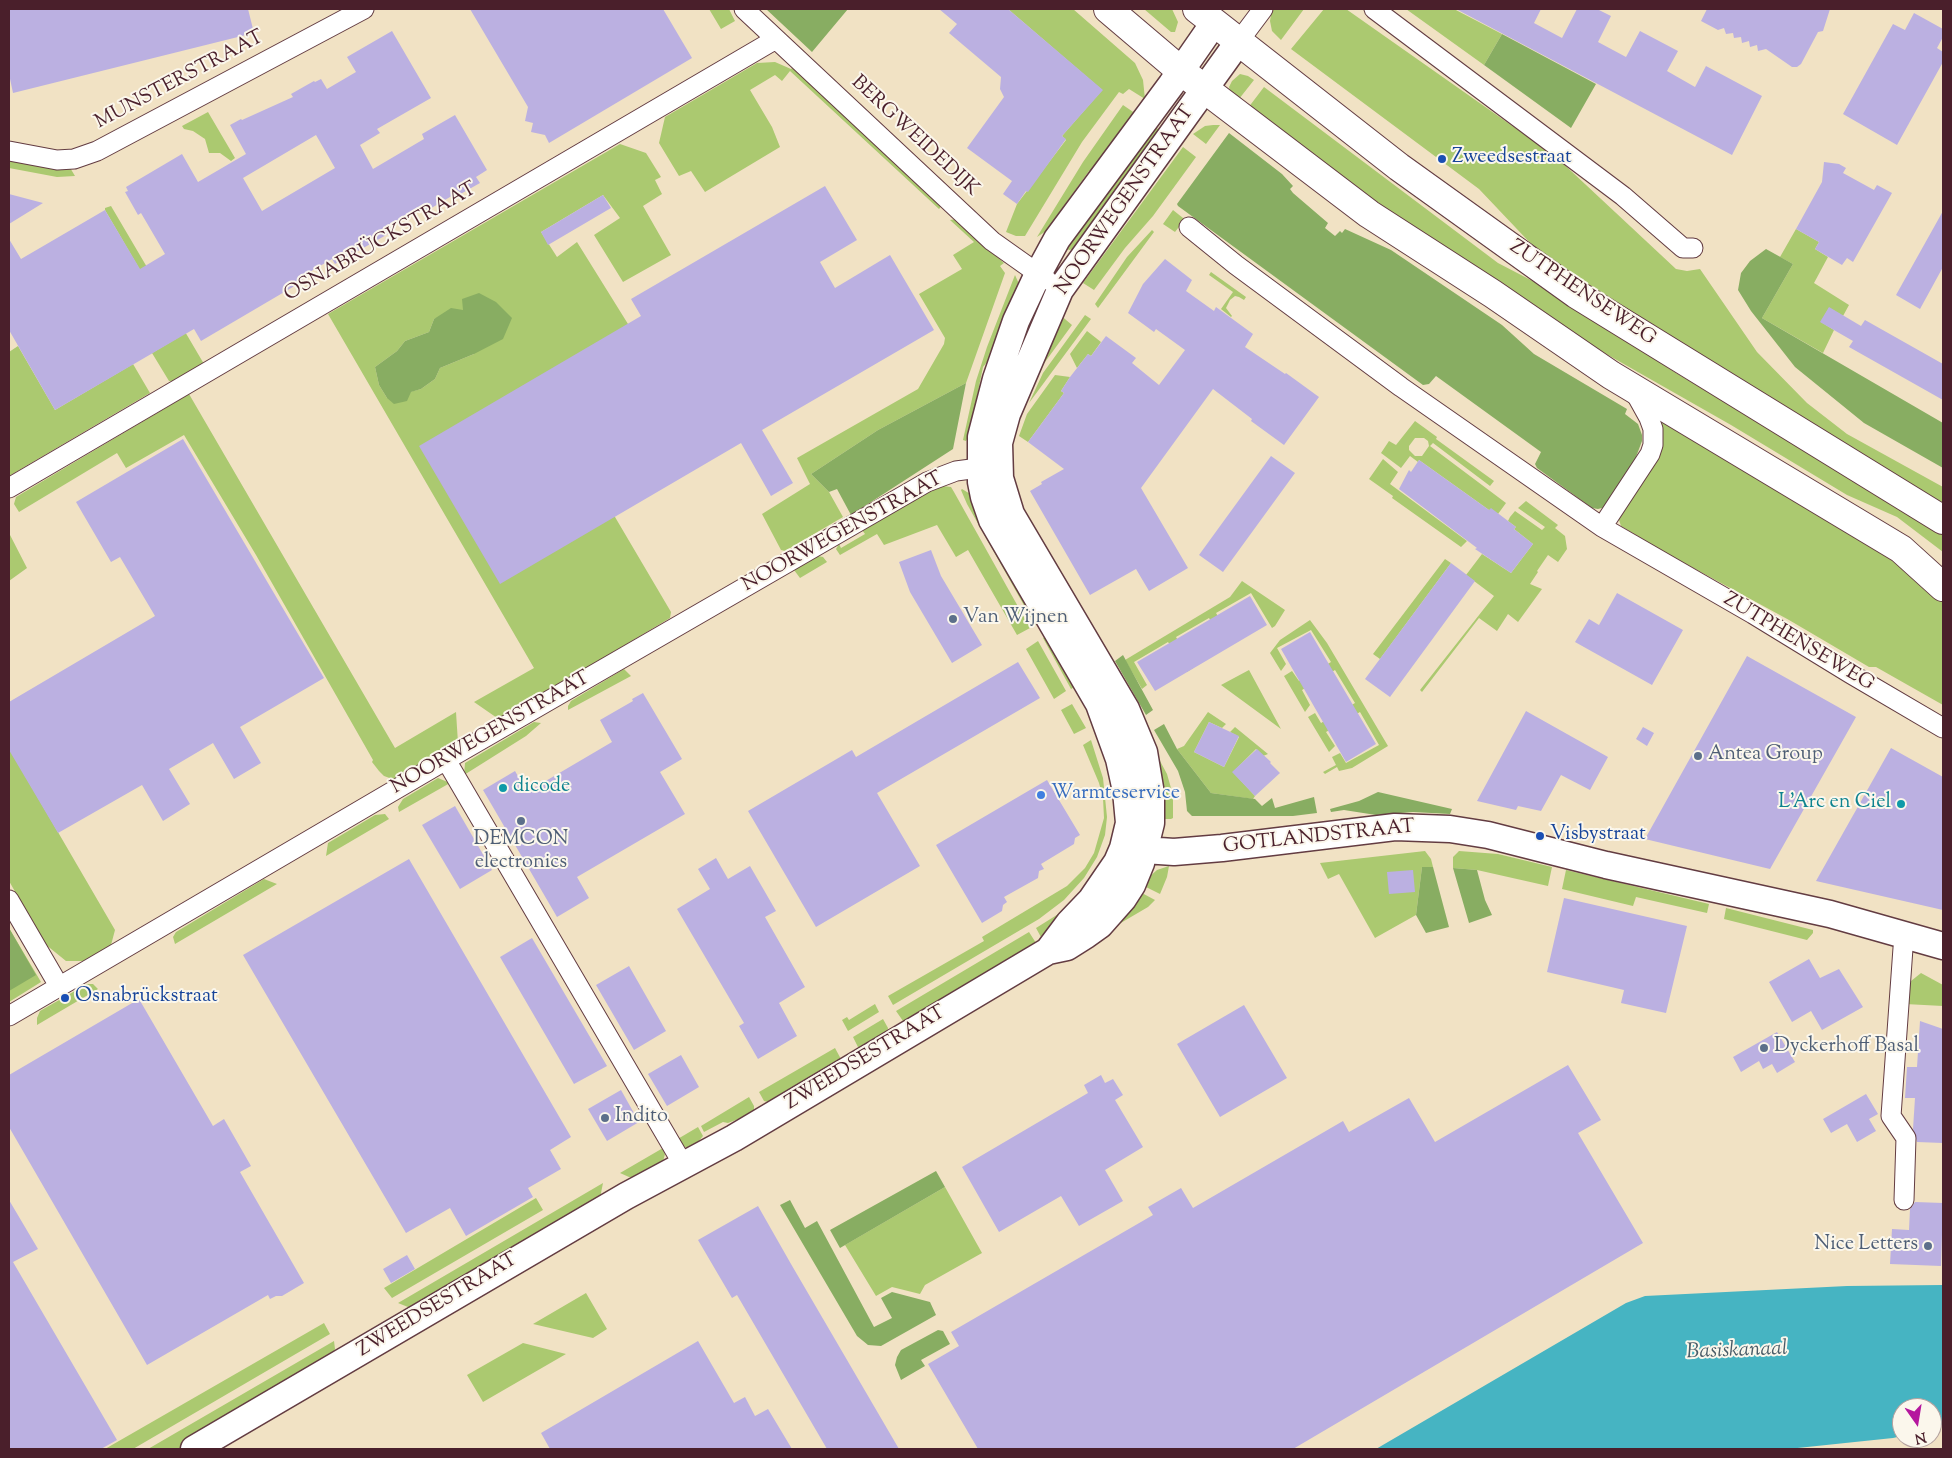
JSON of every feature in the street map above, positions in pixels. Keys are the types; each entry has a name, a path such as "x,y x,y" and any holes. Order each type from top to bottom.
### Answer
{"main road":[{"path":"1108,9 1181,70 1369,214 1622,381 1894,545 1943,587"},
{"name":"ZUTPHENSEWEG","path":"1211,13 1239,41 1399,167 1576,294 1943,520"}],"street":[{"name":"MUNSTERSTRAAT","path":"9,151 57,160 74,159 97,151 364,9"},
{"name":"BERGWEIDEDIJK","path":"744,9 992,241 1060,290"},
{"path":"1206,89 1263,9"},
{"path":"1374,9 1623,196 1683,248 1693,248"},
{"name":"ZUTPHENSEWEG","path":"1181,70 1211,13"},
{"name":"OSNABRÜCKSTRAAT","path":"9,488 776,38"},
{"name":"NOORWEGENSTRAAT","path":"989,466 981,437 996,379 1016,321 1038,274 1057,239 1181,70"},
{"name":"NOORWEGENSTRAAT","path":"989,466 999,443 1007,414 1060,290 1206,89"},
{"name":"ZUTPHENSEWEG","path":"1189,228 1401,387 1602,527 1753,614 1943,728"},
{"path":"1602,527 1650,454 1653,445 1653,429 1649,418 1622,381"},
{"name":"NOORWEGENSTRAAT","path":"9,1016 446,760 928,482 956,471 989,466"},
{"path":"989,466 984,497 992,520 1092,690 1110,730 1126,791 1134,849"},
{"path":"446,760 684,1166"},
{"name":"GOTLANDSTRAAT","path":"1134,849 1174,852 1395,827 1443,829 1488,835 1606,865 1830,914 1905,941 1941,947"},
{"name":"ZWEEDSESTRAAT","path":"194,1449 626,1196 684,1166 1048,951 1111,873 1134,849"},
{"path":"9,900 59,986"},
{"path":"1904,1200 1906,1138 1891,1116 1905,941"}],"green space":[{"path":"709,9 729,9 735,21 721,29"},
{"path":"766,9 848,9 812,52"},
{"path":"1008,9 1073,9 1135,63 1143,80 1145,99 1129,89 1123,94 1119,92 1082,142 1025,236 1016,236 1006,232 1017,204 1066,140 1062,136 1102,90"},
{"path":"1144,9 1172,9 1178,22 1175,32 1171,32"},
{"path":"1272,9 1304,9 1281,40 1272,31 1270,21"},
{"path":"1324,9 1346,9 1555,156 1676,269 1687,271 1700,269 1757,352 1807,403 1847,434 1943,487 1943,506 1559,269 1534,247 1479,189 1291,49"},
{"path":"1406,9 1454,9 1502,34 1484,65"},
{"path":"1502,34 1596,84 1571,128 1484,65"},
{"path":"775,62 791,69 794,66 942,204 940,208 790,71 782,81 775,75 750,90 772,127 780,147 705,192 691,171 679,176 659,143 665,117 757,63"},
{"path":"1240,74 1254,80 1239,99 1231,94 1229,87 1232,81"},
{"path":"1264,87 1498,263 1548,289 1676,373 1943,532 1943,552 1897,517 1847,495 1731,425 1550,321 1426,240 1248,108"},
{"path":"1123,105 1139,116 1101,170 1089,171 1046,231 1037,237 1083,162"},
{"path":"208,112 235,158 231,161 220,153 209,153 205,139 193,131 184,129 182,126"},
{"path":"1220,125 1206,144 1193,134 1205,126"},
{"path":"1153,126 1160,130 1074,249 1069,250 1064,247"},
{"path":"1229,133 1282,174 1293,186 1290,189 1293,193 1328,223 1325,228 1335,236 1340,231 1342,233 1345,229 1391,250 1502,325 1534,354 1627,409 1625,414 1638,424 1642,441 1637,459 1606,507 1592,508 1537,468 1535,464 1541,452 1436,376 1429,384 1423,385 1178,206 1177,204"},
{"path":"620,144 646,153 661,177 655,180 662,194 643,206 671,255 623,282 594,235 620,218 603,195 541,232 557,257 577,242 628,324 615,517 671,612 670,618 500,720 474,702 534,668 328,314","holes":["463,310 474,354 440,368 435,379 421,389 387,398 379,385 375,367 397,351 405,341 429,332 434,319"]},
{"path":"1183,147 1196,157 1153,216 1125,248 1094,290 1083,283"},
{"path":"9,158 69,166 75,176 57,177 9,168"},
{"path":"111,206 204,364 175,381 169,381 152,353 179,337 105,210 105,208"},
{"path":"1173,210 1184,220 1175,232 1163,224"},
{"path":"956,219 1004,263 1000,266 1005,273 966,383 878,430 811,474 829,492 843,517 785,551 781,550 762,514 810,484 797,458 918,389 944,344 945,338 919,294 962,269 953,255 974,242 950,220"},
{"path":"1796,229 1819,242 1815,249 1828,257 1814,283 1849,305 1843,316 1829,308 1821,322 1834,330 1823,353 1762,318 1793,264 1780,257"},
{"path":"1152,230 1154,232 1098,308 1095,304 1127,257"},
{"path":"1766,249 1793,264 1762,318 1943,423 1943,468 1864,423 1795,367 1751,311 1738,290 1741,273 1750,261"},
{"path":"1211,272 1246,297 1244,300 1235,296 1230,300 1226,308 1231,317 1221,309 1233,292 1209,275"},
{"path":"1015,275 1019,284 1020,297 1002,343 983,367 969,435 966,441 963,440 976,381"},
{"path":"479,293 496,302 512,318 503,339 440,368 435,379 421,389 411,392 407,401 394,404 387,398 379,385 375,367 397,351 405,341 429,332 434,319 451,308 463,310 462,299"},
{"path":"1059,314 1072,325 1037,373"},
{"path":"1085,315 1091,319 1029,403 1043,373"},
{"path":"1087,331 1101,342 1091,356 1088,354 1077,368 1070,354"},
{"path":"18,346 55,410 133,364 150,393 9,476 9,352"},
{"path":"1055,375 1070,377 1061,391 1064,393 1028,442 1019,436 1027,414"},
{"path":"966,383 953,449 851,515 837,489 829,492 811,474 878,430"},
{"path":"189,394 395,748 456,712 458,743 395,780 384,776 379,771 372,762 373,760 256,555 184,435 126,468 117,453 19,512 14,504 16,497"},
{"path":"1656,417 1873,542 1933,590 1943,602 1943,705 1876,667 1869,667 1621,526 1618,517"},
{"path":"1415,421 1437,437 1436,439 1494,481 1490,486 1433,443 1430,446 1506,503 1498,514 1489,510 1419,460 1418,462 1410,456 1401,468 1381,453 1389,441 1396,445","holes":["1415,438 1424,438 1428,441 1429,446 1422,456 1415,456 1409,450 1409,446"]},
{"path":"1383,459 1398,472 1390,484 1467,541 1461,547 1392,498 1393,496 1369,479"},
{"path":"951,487 1030,628 1017,635 968,550 956,557 937,525 884,545 877,534 840,555 836,549 839,544 841,548 865,534 862,530 935,488"},
{"path":"962,489 972,495 1044,619 1035,625 967,504"},
{"path":"1526,501 1558,525 1555,528 1565,536 1567,549 1558,562 1548,555 1537,571 1530,584 1542,589 1518,622 1508,614 1497,631 1479,618 1422,692 1420,690 1494,596 1466,575 1482,554 1511,573 1533,544 1514,529 1516,527 1508,521 1515,511 1542,530 1545,527 1518,508"},
{"path":"9,533 27,568 9,581"},
{"path":"818,556 823,557 827,562 800,578 794,570"},
{"path":"1445,559 1451,563 1380,659 1373,654"},
{"path":"1242,581 1285,610 1275,626 1272,628 1251,593 1216,613 1234,642 1226,647 1209,618 1176,637 1193,668 1187,672 1168,642 1134,662 1147,685 1142,689 1125,660 1230,597"},
{"path":"1310,620 1327,643 1388,746 1352,768 1339,771 1337,767 1325,774 1323,772 1336,765 1332,757 1340,753 1346,763 1379,745 1360,712 1326,732 1335,746 1329,752 1308,717 1315,713 1321,723 1355,703 1335,670 1302,690 1310,705 1305,712 1284,676 1292,671 1299,681 1331,662 1311,630 1277,648 1286,664 1281,671 1270,653 1280,640"},
{"path":"1050,634 1080,684 1071,689 1043,638"},
{"path":"1038,641 1066,691 1054,699 1026,649"},
{"path":"1123,655 1153,710 1146,715 1115,661"},
{"path":"624,669 631,676 568,710 571,701"},
{"path":"1249,670 1281,729 1221,685"},
{"path":"1072,704 1086,728 1074,734 1061,710"},
{"path":"1208,712 1226,724 1222,728 1209,722 1194,752 1224,767 1239,737 1230,732 1235,727 1268,754 1263,756 1256,749 1233,772 1255,796 1253,799 1211,793 1177,749 1184,746"},
{"path":"534,722 541,723 526,736 464,775 465,763"},
{"path":"1164,724 1177,749 1211,793 1255,799 1262,806 1272,798 1275,808 1314,797 1317,813 1293,816 1192,816 1187,811 1185,792 1178,771 1154,730"},
{"path":"1146,735 1167,774 1173,795 1173,818 1171,819 1161,819"},
{"path":"1091,740 1103,778 1107,817 1105,835 1097,857 1084,878 1064,900 1039,919 893,1005 888,996 984,941 982,937 1067,886 1085,868 1094,853 1104,818 1103,798 1099,783 1083,745"},
{"path":"9,748 115,930 111,945 92,961 66,961 45,944 9,881"},
{"path":"438,778 450,783 399,812 398,807 403,799"},
{"path":"1378,792 1452,809 1450,814 1413,812 1376,815 1344,810 1331,812 1330,809 1359,801"},
{"path":"385,814 389,819 326,856 328,843 375,815"},
{"path":"1425,851 1431,859 1433,867 1422,867 1416,915 1375,938 1339,874 1328,879 1320,863"},
{"path":"1459,851 1498,854 1552,867 1548,886 1477,870 1453,868 1453,857"},
{"path":"1169,866 1160,894 1144,886 1148,878 1157,870"},
{"path":"1422,867 1433,867 1449,927 1426,933 1416,915"},
{"path":"1453,868 1477,870 1485,900 1492,915 1469,923"},
{"path":"1566,870 1709,904 1707,913 1636,897 1633,906 1562,889"},
{"path":"264,879 277,884 175,944 173,937 176,932"},
{"path":"1140,892 1155,900 1148,907 1119,924 1118,921"},
{"path":"1077,897 1042,939 1036,928 1060,913"},
{"path":"1726,908 1813,930 1813,933 1807,940 1724,919"},
{"path":"9,928 41,982 9,1002"},
{"path":"9,928 36,975 9,991"},
{"path":"1029,932 1036,943 908,1023 903,1021 896,1011"},
{"path":"1921,973 1943,985 1943,1006 1905,1004 1911,981"},
{"path":"87,984 93,984 98,989 37,1025 40,1011"},
{"path":"875,1004 879,1012 848,1031 842,1020 847,1017 849,1020"},
{"path":"883,1019 888,1028 887,1034 859,1049 853,1037"},
{"path":"835,1048 842,1061 776,1104 764,1101 759,1092"},
{"path":"749,1097 754,1106 754,1113 728,1123 723,1122 704,1132 701,1126"},
{"path":"698,1127 703,1136 692,1149 679,1145 676,1140"},
{"path":"663,1148 665,1154 661,1169 639,1178 629,1177 620,1173"},
{"path":"936,1171 945,1187 840,1248 830,1230"},
{"path":"603,1183 600,1198 413,1309 398,1303"},
{"path":"945,1187 982,1253 925,1285 920,1294 892,1287 876,1296 845,1245"},
{"path":"536,1198 543,1210 392,1298 384,1288"},
{"path":"790,1200 805,1228 817,1221 874,1327 892,1318 881,1298 892,1292 930,1302 936,1315 881,1346 868,1345 857,1336 780,1205"},
{"path":"586,1293 607,1329 593,1338 533,1324"},
{"path":"324,1323 330,1334 133,1449 105,1449"},
{"path":"938,1330 943,1331 950,1344 921,1360 925,1366 901,1380 895,1365 901,1350"},
{"path":"334,1341 335,1349 332,1357 187,1449 148,1449"},
{"path":"523,1343 566,1354 483,1402 467,1375"}],"water":[{"name":"Basiskanaal","path":"1943,1285 1943,1424 1942,1398 1892,1398 1892,1438 1788,1449 1376,1449 1626,1303 1645,1296 1847,1286"}],"building":[{"path":"9,9 248,9 254,33 13,93 9,74"},
{"path":"470,9 663,9 692,58 549,143 545,135 531,132 533,123 525,121 528,107"},
{"path":"939,9 1008,9 1103,90 1062,136 1066,139 1028,192 1026,191 1017,204 1003,194 1012,181 967,148 1004,97 1000,89 1001,77 949,33 957,24"},
{"path":"1456,9 1541,9 1534,23 1562,38 1577,9 1597,9 1611,16 1598,42 1626,57 1640,31 1678,51 1667,71 1695,87 1706,66 1762,96 1732,155"},
{"path":"1707,9 1830,9 1823,31 1818,32 1801,64 1797,67 1792,67 1766,49 1758,51 1757,45 1750,47 1749,41 1742,43 1741,37 1734,38 1733,33 1726,34 1724,28 1718,30 1701,21"},
{"path":"1914,13 1943,29 1943,37 1937,48 1943,52 1943,62 1897,145 1843,114 1893,24 1905,30"},
{"path":"392,31 431,98 377,129 380,133 360,145 373,169 424,139 422,134 455,115 487,170 476,177 480,183 457,196 455,194 423,213 420,207 390,225 391,228 385,229 388,234 335,264 332,259 301,277 303,281 201,341 194,329 55,410 9,330 9,239 21,259 105,210 140,269 165,254 141,213 138,215 125,192 128,191 126,187 182,154 198,182 246,154 230,125 293,97 291,94 314,81 321,79 327,89 356,72 347,57","holes":["316,135 335,168 262,211 243,178"]},
{"path":"1824,162 1839,164 1846,168 1843,173 1874,190 1877,185 1892,193 1853,262 1847,258 1842,265 1815,249 1819,242 1796,229 1822,182"},
{"path":"825,186 857,240 820,262 835,288 890,255 934,330 762,430 793,483 771,496 741,443 500,584 419,446 641,316 631,299"},
{"path":"9,194 43,203 9,224"},
{"path":"603,195 611,208 548,245 541,232"},
{"path":"1943,211 1943,267 1920,309 1896,295"},
{"path":"1165,259 1192,280 1186,291 1214,311 1216,307 1253,334 1245,347 1319,397 1284,445 1251,421 1252,419 1213,389 1141,488 1188,568 1149,591 1136,569 1090,595 1030,491 1042,484 1041,482 1064,469 1028,442 1064,393 1061,391 1070,377 1088,354 1091,356 1106,336 1136,358 1132,363 1159,385 1185,350 1156,329 1154,332 1128,313 1143,284"},
{"path":"1829,307 1861,326 1865,320 1943,364 1943,400 1849,347 1853,341 1820,322"},
{"path":"183,439 324,678 240,727 261,763 234,779 213,743 169,769 190,804 163,821 142,785 58,833 9,750 9,702 155,616 120,557 111,562 76,502"},
{"path":"1271,456 1295,473 1223,572 1199,555"},
{"path":"1419,460 1489,510 1491,508 1516,527 1514,529 1533,544 1511,573 1475,549 1477,548 1399,489 1409,470 1411,472"},
{"path":"931,550 941,576 982,645 952,663 910,592 899,562"},
{"path":"1451,563 1475,581 1390,697 1365,679"},
{"path":"1617,593 1683,630 1652,685 1575,642 1589,619 1599,625"},
{"path":"1250,596 1267,625 1155,691 1137,662"},
{"path":"1310,632 1376,744 1346,762 1281,649"},
{"path":"1747,656 1856,717 1770,869 1645,839"},
{"path":"1018,662 1040,698 877,793 920,866 816,927 748,811 852,750 856,757"},
{"path":"643,693 682,759 660,772 685,814 577,877 589,898 557,917 483,790 515,771 527,792 612,742 600,720"},
{"path":"1526,711 1608,757 1590,790 1561,775 1541,811 1518,806 1516,810 1477,801"},
{"path":"1209,722 1239,736 1224,767 1194,752"},
{"path":"1643,727 1654,733 1647,746 1636,739"},
{"name":"L'Arc en Ciel","path":"1891,748 1943,777 1943,910 1816,881"},
{"path":"1257,749 1280,773 1255,796 1232,772"},
{"path":"1047,780 1080,835 1075,838 1074,844 1041,864 1044,869 1039,871 1038,878 1004,897 1007,902 1003,905 1002,911 982,923 936,845"},
{"path":"455,806 492,870 460,889 422,825"},
{"path":"716,858 728,879 750,866 776,911 765,917 805,987 779,1003 797,1036 758,1059 739,1026 744,1023 677,909 710,889 698,869"},
{"path":"409,859 571,1137 550,1150 561,1169 528,1188 533,1197 466,1236 450,1208 406,1233 243,955"},
{"path":"1413,870 1415,892 1389,894 1387,872"},
{"path":"1564,898 1687,926 1666,1013 1621,1003 1624,990 1547,972"},
{"path":"532,938 607,1066 574,1084 500,957"},
{"path":"1809,959 1820,978 1839,969 1863,1007 1822,1030 1811,1011 1792,1022 1769,982"},
{"path":"629,966 666,1031 634,1050 596,985"},
{"path":"139,999 213,1126 224,1119 251,1166 240,1172 304,1283 282,1296 270,1299 268,1295 147,1365 9,1127 9,1075"},
{"path":"1244,1005 1287,1078 1220,1117 1177,1044"},
{"path":"1920,1021 1943,1029 1943,1143 1917,1142 1913,1129 1915,1098 1905,1098 1907,1067 1917,1067"},
{"path":"1777,1032 1795,1062 1777,1073 1772,1064 1763,1069 1759,1061 1741,1072 1733,1057"},
{"path":"681,1055 699,1087 667,1106 648,1074"},
{"path":"1568,1065 1601,1120 1578,1133 1643,1243 1293,1449 978,1449 928,1364 959,1346 951,1332 1153,1215 1148,1207 1181,1188 1193,1208 1343,1121 1349,1132 1409,1098 1435,1142"},
{"path":"1101,1075 1105,1083 1113,1079 1123,1095 1115,1100 1143,1147 1105,1170 1123,1201 1079,1226 1061,1196 999,1232 962,1167 1088,1093 1084,1085"},
{"path":"621,1090 639,1122 607,1141 588,1109"},
{"path":"1866,1094 1878,1114 1869,1119 1876,1131 1857,1142 1847,1124 1831,1133 1823,1119"},
{"path":"9,1200 38,1249 13,1262 117,1440 101,1449 9,1449"},
{"path":"1915,1202 1943,1203 1941,1266 1890,1264 1892,1229 1909,1230 1910,1209"},
{"path":"758,1206 899,1449 827,1449 737,1295 732,1298 698,1240"},
{"path":"407,1255 415,1269 391,1283 383,1269"},
{"path":"698,1341 734,1403 745,1397 755,1416 768,1409 792,1449 550,1449 541,1433"}],"place":[{"name":"Zweedsestraat","path":"1442,159"},
{"name":"Van Wijnen","path":"953,619"},
{"name":"Antea Group","path":"1698,756"},
{"name":"dicode","path":"503,788"},
{"name":"Warmteservice","path":"1041,795"},
{"name":"L'Arc en Ciel","path":"1901,804"},
{"name":"DEMCON electronics","path":"521,821"},
{"name":"Visbystraat","path":"1540,836"},
{"name":"Osnabrückstraat","path":"65,998"},
{"name":"Dyckerhoff Basal","path":"1764,1048"},
{"name":"Indito","path":"605,1118"},
{"name":"Nice Letters","path":"1928,1246"}]}
